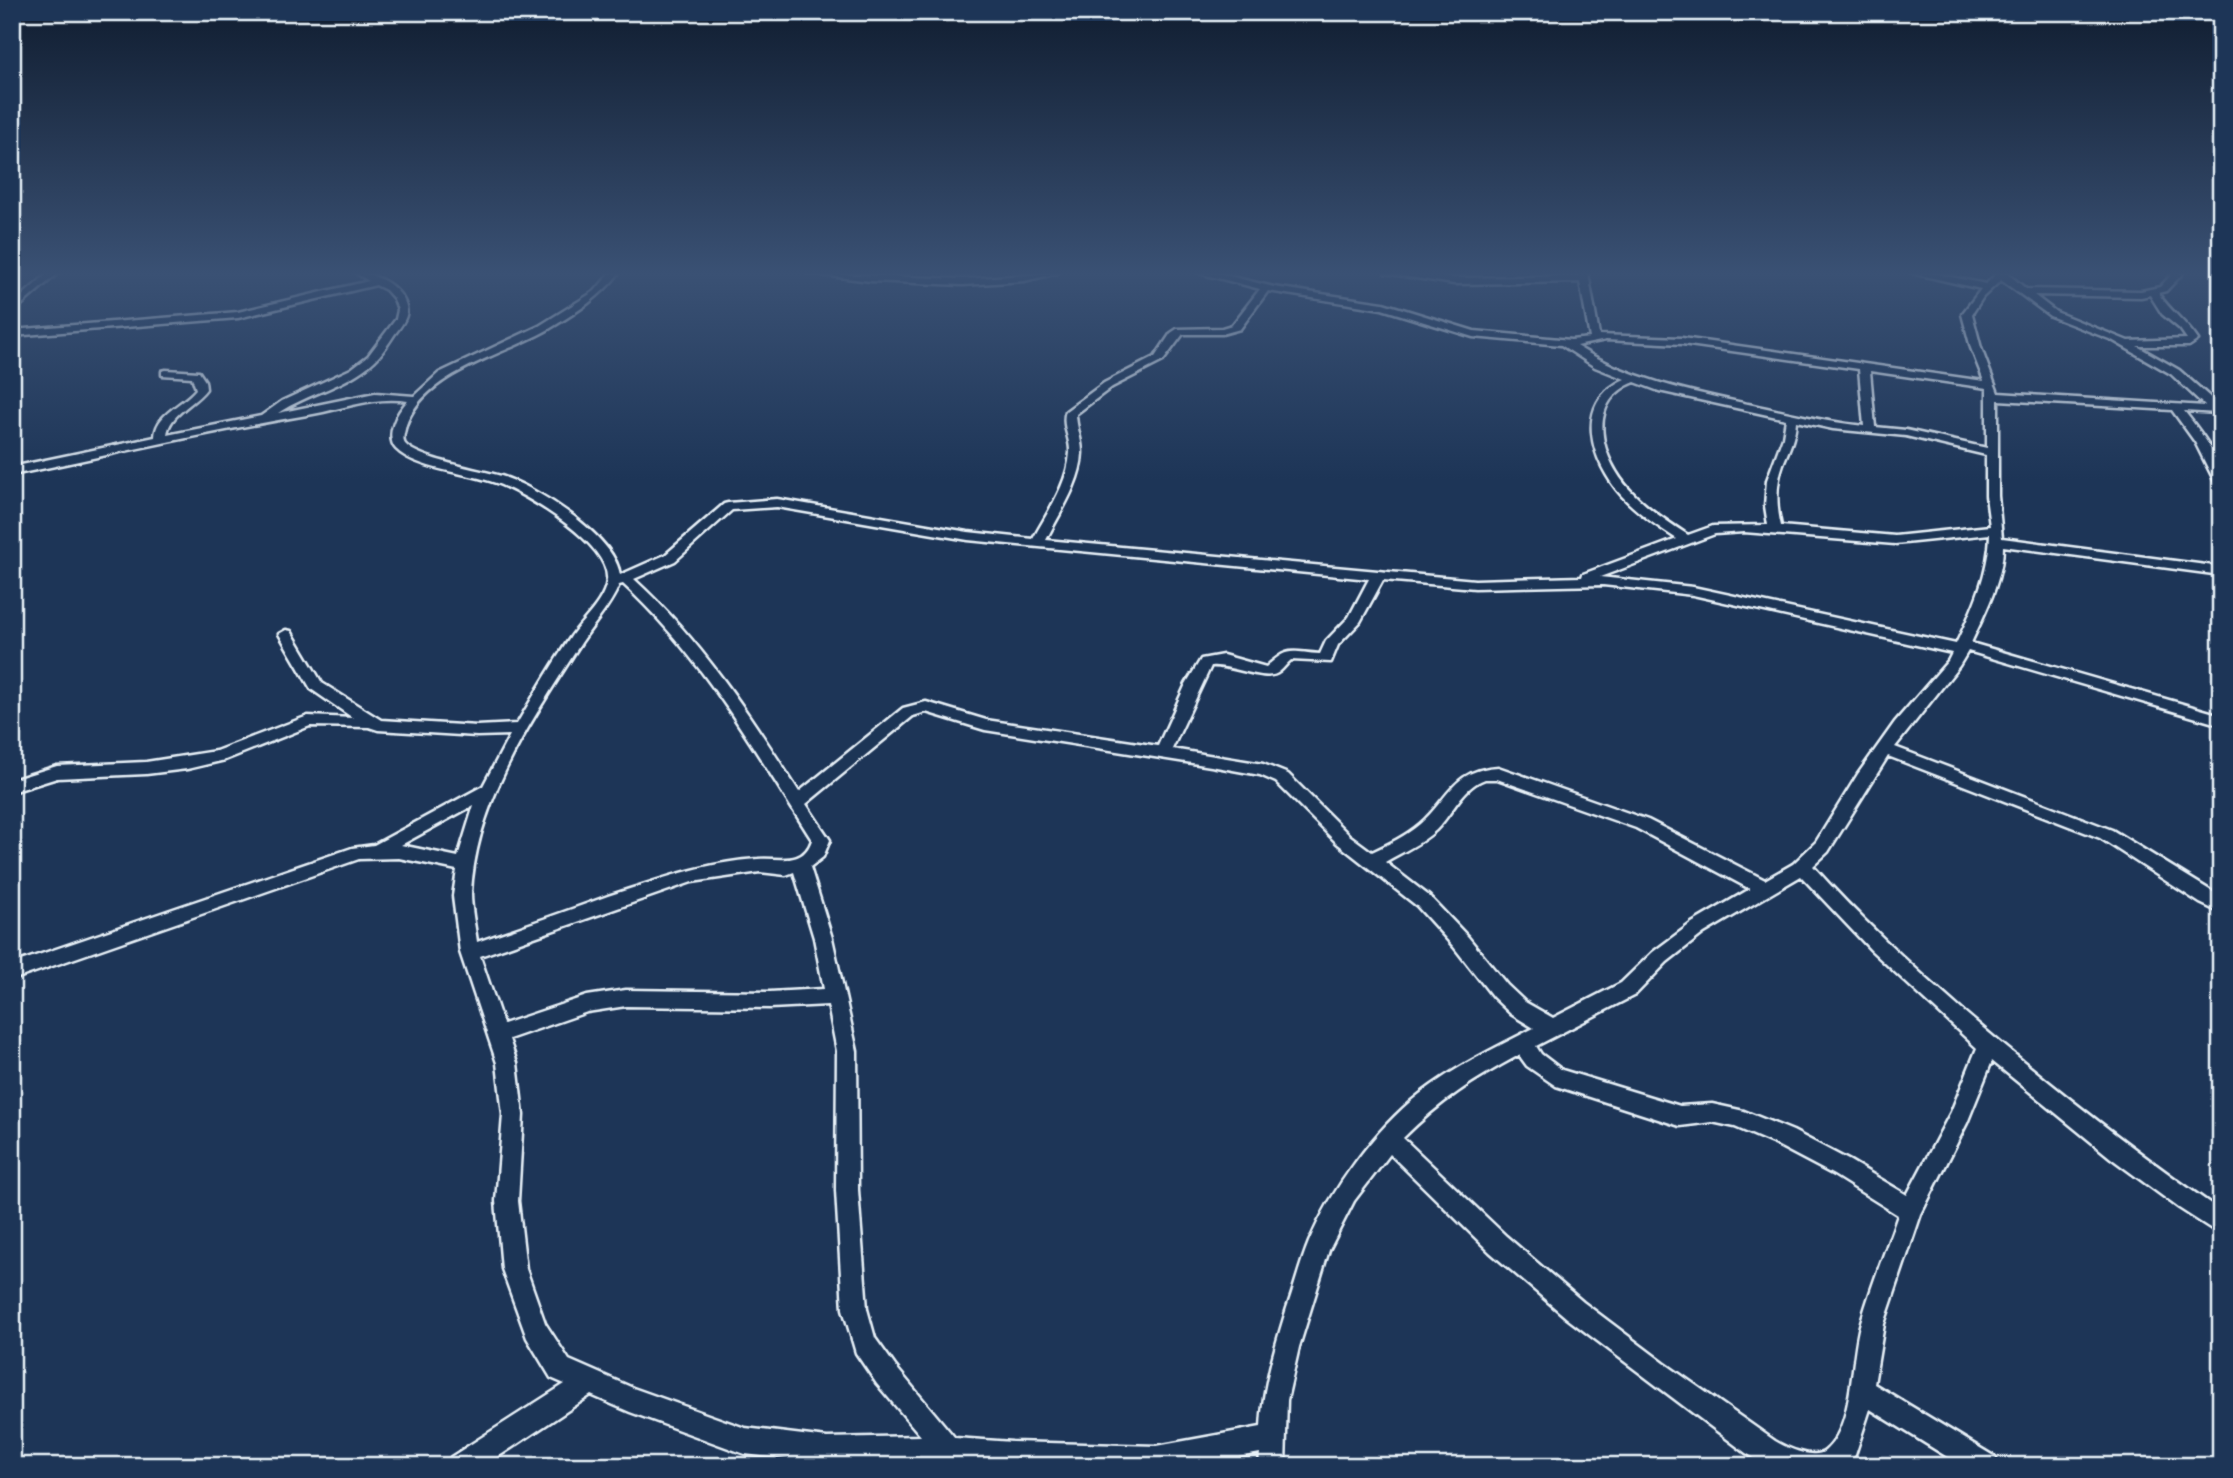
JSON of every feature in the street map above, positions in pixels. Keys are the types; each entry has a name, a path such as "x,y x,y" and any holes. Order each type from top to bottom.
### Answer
{"street":[{"path":"262,419 286,403 355,371 372,358 384,342"},
{"path":"469,952 691,876 732,867 760,865 786,868 817,852 821,840 718,678 648,598 619,581 600,546 540,499 500,480 417,457 400,446 397,437 404,411 443,375 514,342"},
{"path":"1038,542 1067,483 1076,456 1075,439 1068,425 1070,413 1108,385 1159,359 1170,342"},
{"path":"1562,342 1588,342"},
{"path":"1562,342 1599,365 1634,379 1703,398 1792,418 1870,431 1906,433 1993,453"},
{"path":"1689,342 1864,368 1993,391 2218,410"},
{"path":"1974,342 1993,391 1992,496 1996,556 1982,606 1962,648 1954,663 1885,749 1822,847 1803,866 1698,929 1660,957 1628,989 1467,1072 1425,1102 1390,1138 1346,1194 1319,1246 1287,1347 1275,1400 1274,1457 1157,1459 949,1450 827,1451 745,1441 631,1400 560,1369 535,1330 514,1269 507,1201 513,1115 507,1063 469,952 462,896 466,866 489,790 522,729 578,638 619,581 670,558 728,507 777,503 968,536 1377,576 1475,584 1649,584 1962,648 2221,720"},
{"path":"2124,343 2191,342"},
{"path":"2124,343 2175,372 2218,410"},
{"path":"1864,368 1868,386 1870,431"},
{"path":"161,439 160,430 168,417 190,402 201,389 195,374 166,373"},
{"path":"1634,379 1609,390 1601,404 1597,415 1601,455 1607,470 1619,487 1653,518 1685,539"},
{"path":"12,471 380,396 416,400"},
{"path":"2175,407 2201,441 2220,480"},
{"path":"1776,529 1772,517 1776,466 1790,432 1792,418"},
{"path":"1577,582 1685,539 1713,530 1744,528 1895,540 1996,535 2221,571"},
{"path":"1163,752 1193,684 1206,662 1223,660 1266,672 1273,670 1282,657 1290,655 1326,659 1331,645 1355,619 1373,589 1377,576"},
{"path":"286,634 316,686 378,725 477,731 522,729"},
{"path":"796,803 856,751 908,712 926,707 985,725 1263,770 1282,778 1343,839 1423,901 1461,942 1500,992 1518,1008 1552,1028"},
{"path":"12,786 57,772 146,768 187,763 219,756 319,719 358,725 371,721"},
{"path":"1885,749 2106,834 2139,851 2192,891 2221,906"},
{"path":"1371,861 1427,828 1471,777 1485,772 1498,773 1642,824 1764,888"},
{"path":"377,850 489,790"},
{"path":"12,972 358,853 377,850 420,853 466,866"},
{"path":"800,863 823,938 847,1051 846,1190 855,1309 865,1344 886,1375 949,1450"},
{"path":"1803,866 1857,927 1988,1046 2055,1103 2162,1185 2221,1224"},
{"path":"498,1034 587,1004 626,998 835,998"},
{"path":"1522,1043 1534,1060 1556,1077 1681,1116 1712,1112 1737,1118 1785,1138 1842,1168 1911,1210"},
{"path":"1821,1466 1833,1461 1846,1446 1856,1419 1872,1324 1911,1210 1960,1116 1988,1046"},
{"path":"1390,1138 1441,1191 1500,1245 1586,1318 1676,1388 1777,1457 1812,1466"},
{"path":"460,1466 590,1382"},
{"path":"1860,1389 1986,1466"}]}
